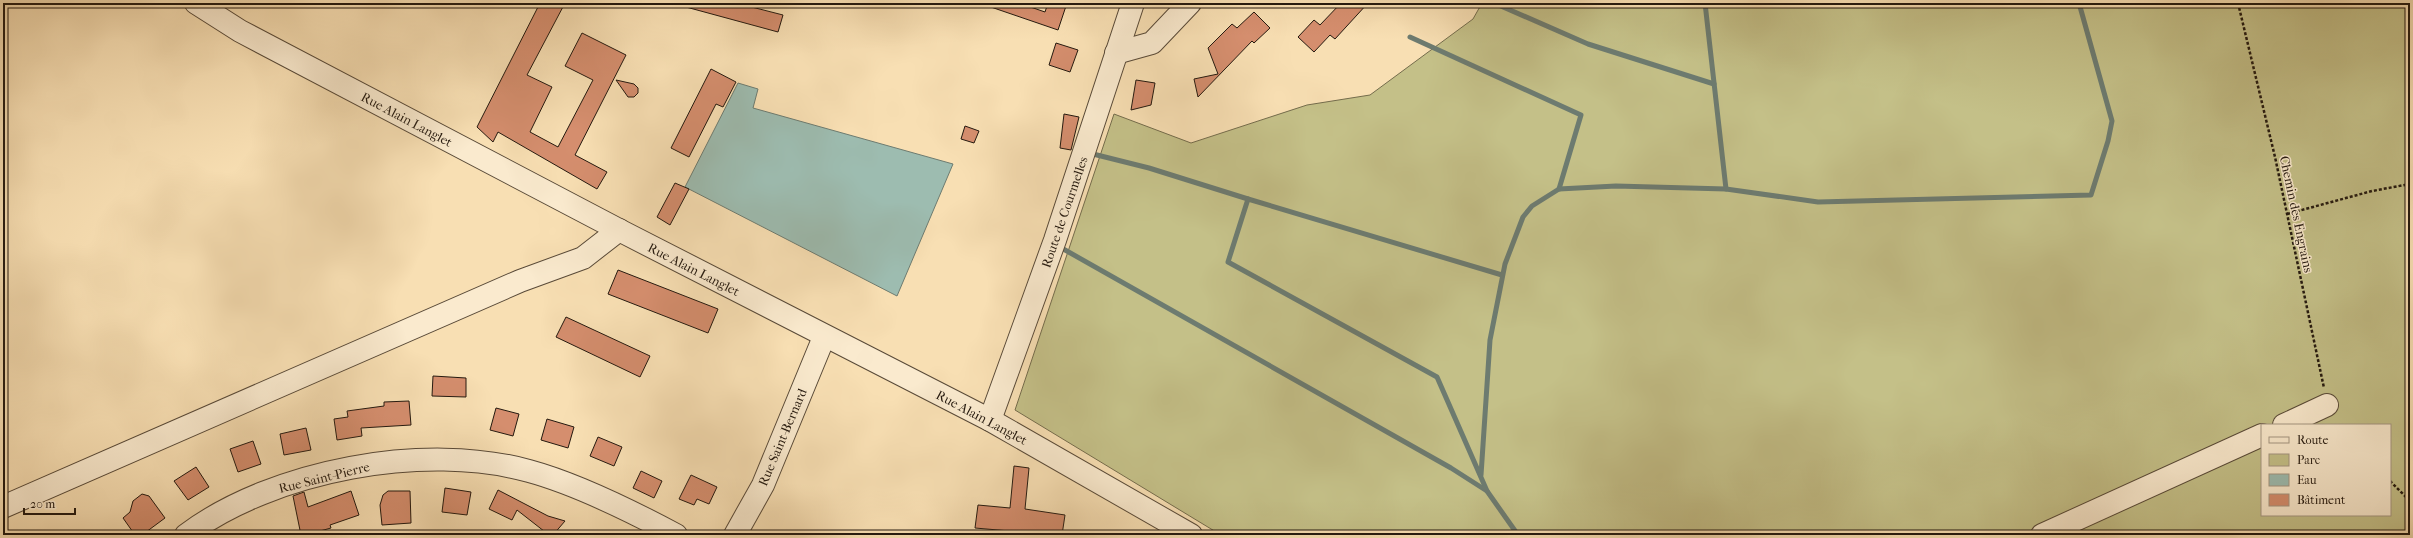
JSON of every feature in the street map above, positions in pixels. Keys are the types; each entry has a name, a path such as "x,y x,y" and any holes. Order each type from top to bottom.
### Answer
{"street":[{"name":"Rue Alain Langlet","path":"196,3 240,31 824,337 990,420 1191,535"},
{"name":"Route de Courmelles","path":"990,420 1054,244 1133,3"},
{"path":"1116,53 1152,42 1190,3"},
{"path":"3,508 520,281 583,258 619,230"},
{"name":"Rue Saint-Bernard","path":"735,535 763,485 824,337"},
{"path":"2286,424 2327,405"},
{"path":"2042,535 2261,435"},
{"name":"Rue Saint-Pierre","path":"186,535 223,512 265,492 303,480 355,467 411,460 471,461 529,471 587,493 676,535"}],"path":[{"name":"Chemin des Engrains","path":"2238,3 2287,214 2327,405"},
{"path":"2287,214 2372,191 2410,184"},
{"path":"2391,482 2410,501"}],"green space":[{"path":"1482,3 2410,3 2410,535 1221,535 1015,410 1114,114 1191,143 1307,105 1370,95 1473,19"}],"water":[{"path":"738,83 758,89 753,108 953,164 897,296 685,187"}],"building":[{"path":"540,3 565,3 527,75 552,87 530,132 558,147 593,80 565,66 582,33 626,55 575,155 607,172 597,189 498,132 493,142 477,127"},
{"path":"687,3 736,3 783,15 778,32 686,7"},
{"path":"985,3 1019,3 1045,12 1048,3 1067,3 1058,30 985,5"},
{"path":"1341,3 1368,3 1335,39 1330,35 1314,52 1298,37 1314,20 1320,25"},
{"path":"1254,12 1270,28 1254,43 1252,41 1198,97 1194,79 1218,74 1208,48 1232,24 1237,28"},
{"path":"1056,43 1078,50 1070,72 1049,65"},
{"path":"711,69 736,82 723,107 716,104 689,157 671,148"},
{"path":"616,80 634,84 638,88 638,93 634,97 628,97"},
{"path":"1136,80 1155,83 1151,105 1131,110"},
{"path":"1064,114 1079,117 1071,150 1060,148"},
{"path":"965,126 979,131 974,143 961,139"},
{"path":"675,183 689,189 670,225 657,217"},
{"path":"618,270 718,309 708,333 608,294"},
{"path":"566,317 650,356 640,377 556,337"},
{"path":"433,376 466,378 466,397 432,396"},
{"path":"409,401 411,425 361,428 362,436 337,440 334,419 348,417 347,411 384,406 384,402"},
{"path":"496,408 519,414 513,436 490,430"},
{"path":"547,419 574,427 568,448 541,440"},
{"path":"306,428 311,450 284,455 280,434"},
{"path":"598,437 622,447 614,466 590,456"},
{"path":"253,441 261,464 238,472 230,449"},
{"path":"1014,466 1029,468 1025,509 1065,515 1062,535 1021,535 1021,532 975,528 978,505 1010,508"},
{"path":"196,467 209,487 188,500 174,481"},
{"path":"641,471 662,481 654,498 633,488"},
{"path":"691,475 717,487 709,504 697,499 694,505 679,499"},
{"path":"445,488 471,492 467,515 442,512"},
{"path":"498,490 548,516 565,521 553,535 549,535 517,510 512,520 489,509"},
{"path":"351,491 359,515 330,525 331,528 320,531 322,535 301,535 293,496 304,492 308,507"},
{"path":"388,491 410,491 411,523 382,525 380,505 383,495"},
{"path":"142,494 149,496 165,518 142,535 135,535 123,518 130,512 133,501"}],"waterway":[{"path":"1494,3 1588,44 1714,84"},
{"path":"1705,3 1726,189"},
{"path":"1481,475 1490,340 1505,264 1523,217 1532,206 1559,189 1616,186 1726,189 1818,202 2091,195 2108,141 2112,121 2079,3"},
{"path":"1410,37 1581,115 1559,189"},
{"path":"1089,153 1149,168 1248,199 1228,262 1437,377 1487,491 1518,535"},
{"path":"1248,199 1502,275"},
{"path":"1058,246 1451,468 1487,491"}]}
